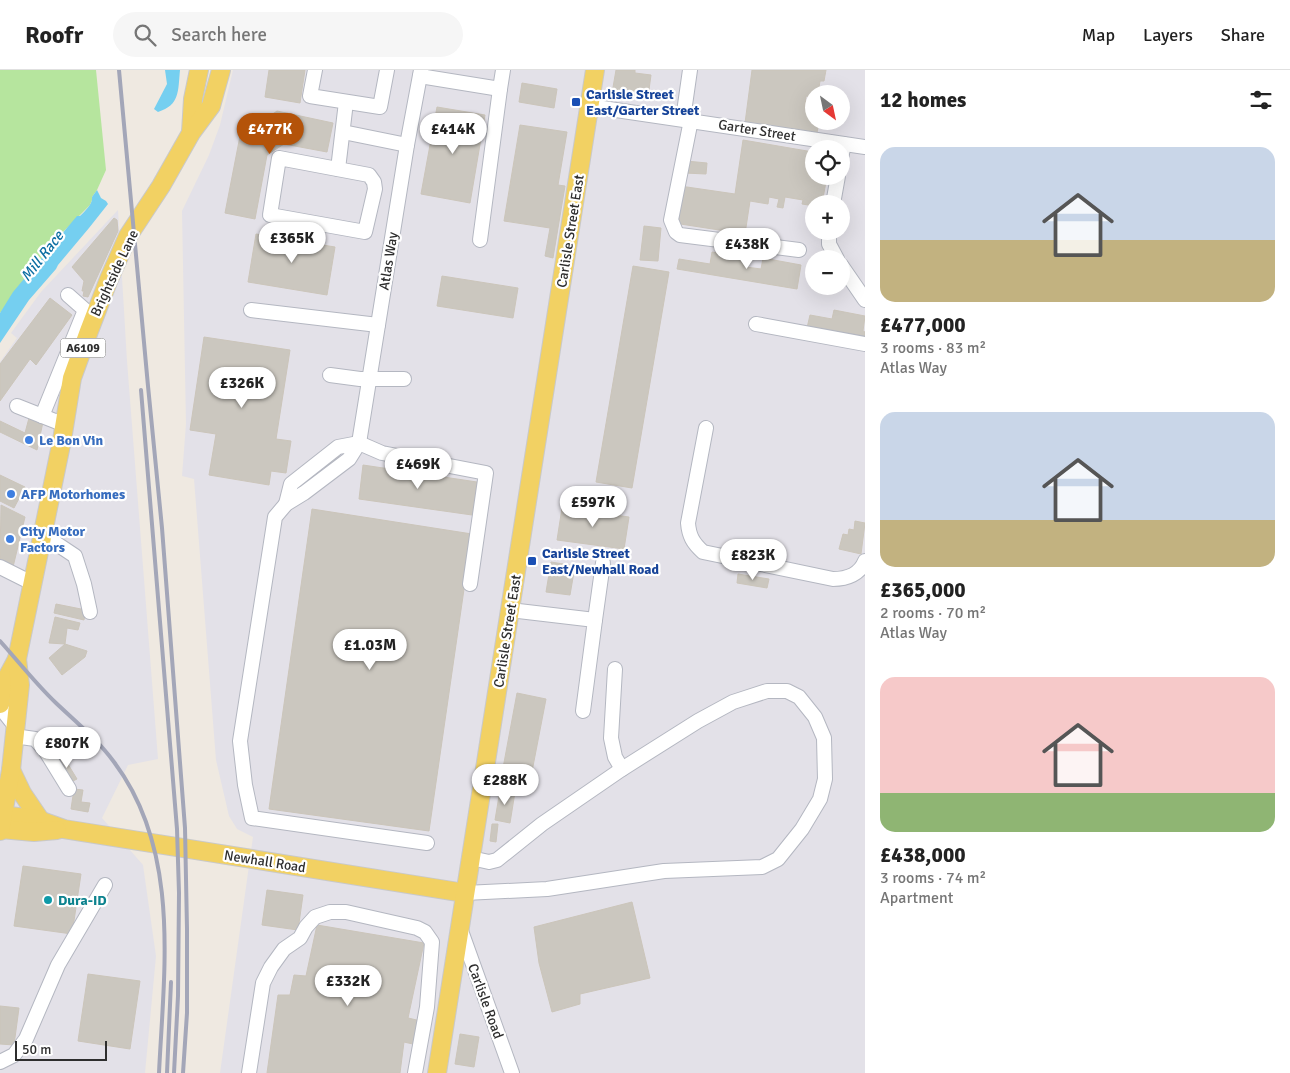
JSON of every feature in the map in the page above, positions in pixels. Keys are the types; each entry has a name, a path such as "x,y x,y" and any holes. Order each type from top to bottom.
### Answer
{"main road":[{"name":"A6109","path":"191,133 193,99 199,70"},
{"name":"A6109","path":"191,133 210,106 221,70"},
{"name":"Carlisle Street East","path":"437,1073 595,70"},
{"name":"Brightside Lane","path":"0,706 2,686 16,659 65,425 72,378 108,278 128,236 161,186 191,133"},
{"name":"Brightside Lane","path":"1,824 11,770 20,685 16,659"},
{"path":"11,770 22,793 41,821"},
{"name":"Newhall Road","path":"1,824 41,821 64,829 465,893"},
{"name":"Newhall Road","path":"1,824 34,832 64,829"}],"street":[{"path":"315,70 310,96 380,107 387,70"},
{"path":"480,240 504,70"},
{"path":"690,72 687,119 671,220 676,232 680,235 799,250"},
{"name":"Atlas Way","path":"360,436 371,378 407,145 421,73 500,89"},
{"path":"338,169 346,102"},
{"name":"Garter Street","path":"589,106 819,140"},
{"path":"343,132 407,145"},
{"name":"Garter Street","path":"850,145 865,147"},
{"path":"278,158 338,169 369,175 374,182 375,189 365,232 270,215 278,158"},
{"path":"850,279 865,300"},
{"path":"42,416 85,310 68,295"},
{"path":"251,310 378,325"},
{"path":"756,324 865,344"},
{"path":"330,375 360,379 404,379"},
{"path":"16,406 65,425"},
{"path":"706,428 688,523 689,535 695,546 703,552 833,579 844,579 854,574 862,568 865,561"},
{"path":"427,843 252,818 244,785 240,741 275,517 286,504 304,493 349,459 360,436 379,452 486,473 470,584"},
{"path":"42,534 75,556 90,612"},
{"path":"583,711 603,563"},
{"path":"0,567 32,583"},
{"path":"510,610 595,620"},
{"path":"615,669 611,738 615,757 622,768"},
{"path":"465,893 547,889 664,871 762,867 778,859 802,829 820,799 824,779 824,738 815,717 799,697 787,690 766,691 733,702 698,721 622,768 542,824 497,860 489,862 471,858"},
{"path":"0,706 15,731 36,739 69,789"},
{"path":"1,1061 14,1056 26,1039 58,965 105,885"},
{"path":"249,1073 263,983 271,967 284,950 300,938 314,917 330,912 346,912 417,928 425,932 432,942 426,1007 415,1073"},
{"name":"Carlisle Road","path":"460,928 512,1073"}],"shaded area":[{"path":"233,70 865,70 865,1073 220,1073 253,837 237,829 229,816 216,760 194,479 182,476 186,424 182,211 209,155 220,125"},
{"path":"118,210 127,361 158,759 128,765 102,818 143,865 156,956 145,1073 0,1073 0,362 17,338 11,333 41,292"}],"green space":[{"path":"0,70 96,70 106,170 92,197 90,205 59,236 0,313"}],"water":[{"path":"165,70 180,70 178,91 174,101 158,112 154,109 167,84"},
{"path":"97,190 101,198 108,204 29,300 0,343 0,313 13,292 77,216 80,216 88,207"}],"building":[{"path":"269,70 305,70 300,103 265,97"},
{"path":"616,70 635,70 635,73 651,75 648,97 612,93"},
{"path":"752,70 826,70 824,81 820,81 819,85 805,85 805,130 818,130 817,133 745,123"},
{"path":"522,83 557,89 554,108 519,102"},
{"path":"437,107 485,115 470,203 421,194"},
{"path":"277,111 333,123 327,152 284,144 267,155 255,219 225,213 240,136"},
{"path":"520,125 567,132 558,185 565,186 553,258 545,256 550,228 504,221"},
{"path":"743,140 805,151 805,185 825,185 824,195 805,195 805,204 802,204 803,200 785,197 783,208 777,207 779,199 769,197 768,204 750,201 745,234 674,223 680,186 735,194"},
{"path":"686,161 707,163 706,174 685,173"},
{"path":"114,218 117,220 118,231 88,297 83,296 84,281 72,267"},
{"path":"644,226 661,228 658,261 640,260"},
{"path":"256,234 335,247 327,295 248,282"},
{"path":"712,252 748,258 746,267 761,269 763,258 801,265 797,289 677,269 679,259 710,264"},
{"path":"633,266 669,272 632,488 596,482"},
{"path":"442,276 518,288 513,318 437,306"},
{"path":"50,298 72,315 36,365 30,359 0,401 0,364"},
{"path":"834,310 865,316 863,331 865,332 865,338 807,328 810,315 832,319"},
{"path":"204,337 290,350 276,439 291,441 286,473 271,471 269,485 209,475 216,434 190,430"},
{"path":"29,418 43,422 37,450 0,432 0,421 25,433"},
{"path":"336,454 341,459 326,469 322,464"},
{"path":"363,465 477,482 472,515 359,499"},
{"name":"AFP Motorhomes","path":"0,475 25,487 14,508 0,501"},
{"name":"City Motor Factors","path":"1,505 25,517 13,567 0,560"},
{"path":"562,508 629,517 624,549 557,540"},
{"path":"312,509 472,534 429,831 269,809"},
{"path":"855,521 865,523 861,554 839,549 843,534 848,535 849,529 854,530"},
{"path":"551,562 575,566 570,595 546,592"},
{"path":"738,574 769,579 767,588 737,583"},
{"path":"56,604 86,610 84,620 54,613"},
{"path":"55,617 80,623 78,630 67,628 65,644 49,643"},
{"path":"65,644 87,651 85,657 62,675 49,658"},
{"path":"517,693 546,699 529,787 500,784"},
{"path":"50,736 58,745 52,750 45,740"},
{"path":"63,756 77,779 71,782 57,759"},
{"path":"74,789 83,790 81,802 90,803 88,812 71,809"},
{"path":"500,790 515,792 510,823 495,820"},
{"path":"492,824 498,824 496,842 490,841"},
{"name":"Dura-ID","path":"23,866 81,874 72,934 14,926"},
{"path":"267,890 303,895 298,930 262,925"},
{"path":"632,902 650,978 580,994 580,1004 552,1012 539,963 534,927"},
{"path":"317,925 424,943 408,1018 421,1021 417,1045 404,1042 400,1073 267,1073 278,995 290,995 294,975 306,976"},
{"path":"88,974 140,981 130,1049 78,1041"},
{"path":"0,1006 19,1008 14,1045 0,1044"},
{"path":"460,1034 479,1037 474,1067 455,1064"}],"railway":[{"path":"119,70 162,528 185,828 187,1013 183,1073"},
{"path":"141,390 177,829 179,893 178,996 174,1073"},
{"path":"0,641 41,688 93,738 114,762 135,797 150,834 159,872 164,912 165,952 159,1073"},
{"path":"167,1073 171,982"}],"place":[{"name":"Carlisle Street East/Garter Street","path":"576,102"},
{"name":"Le Bon Vin","path":"29,440"},
{"name":"AFP Motorhomes","path":"11,494"},
{"name":"City Motor Factors","path":"10,539"},
{"name":"Carlisle Street East/Newhall Road","path":"532,561"},
{"name":"Dura-ID","path":"48,900"}],"water label":[{"name":"Mill Race","path":"42,256"}]}
